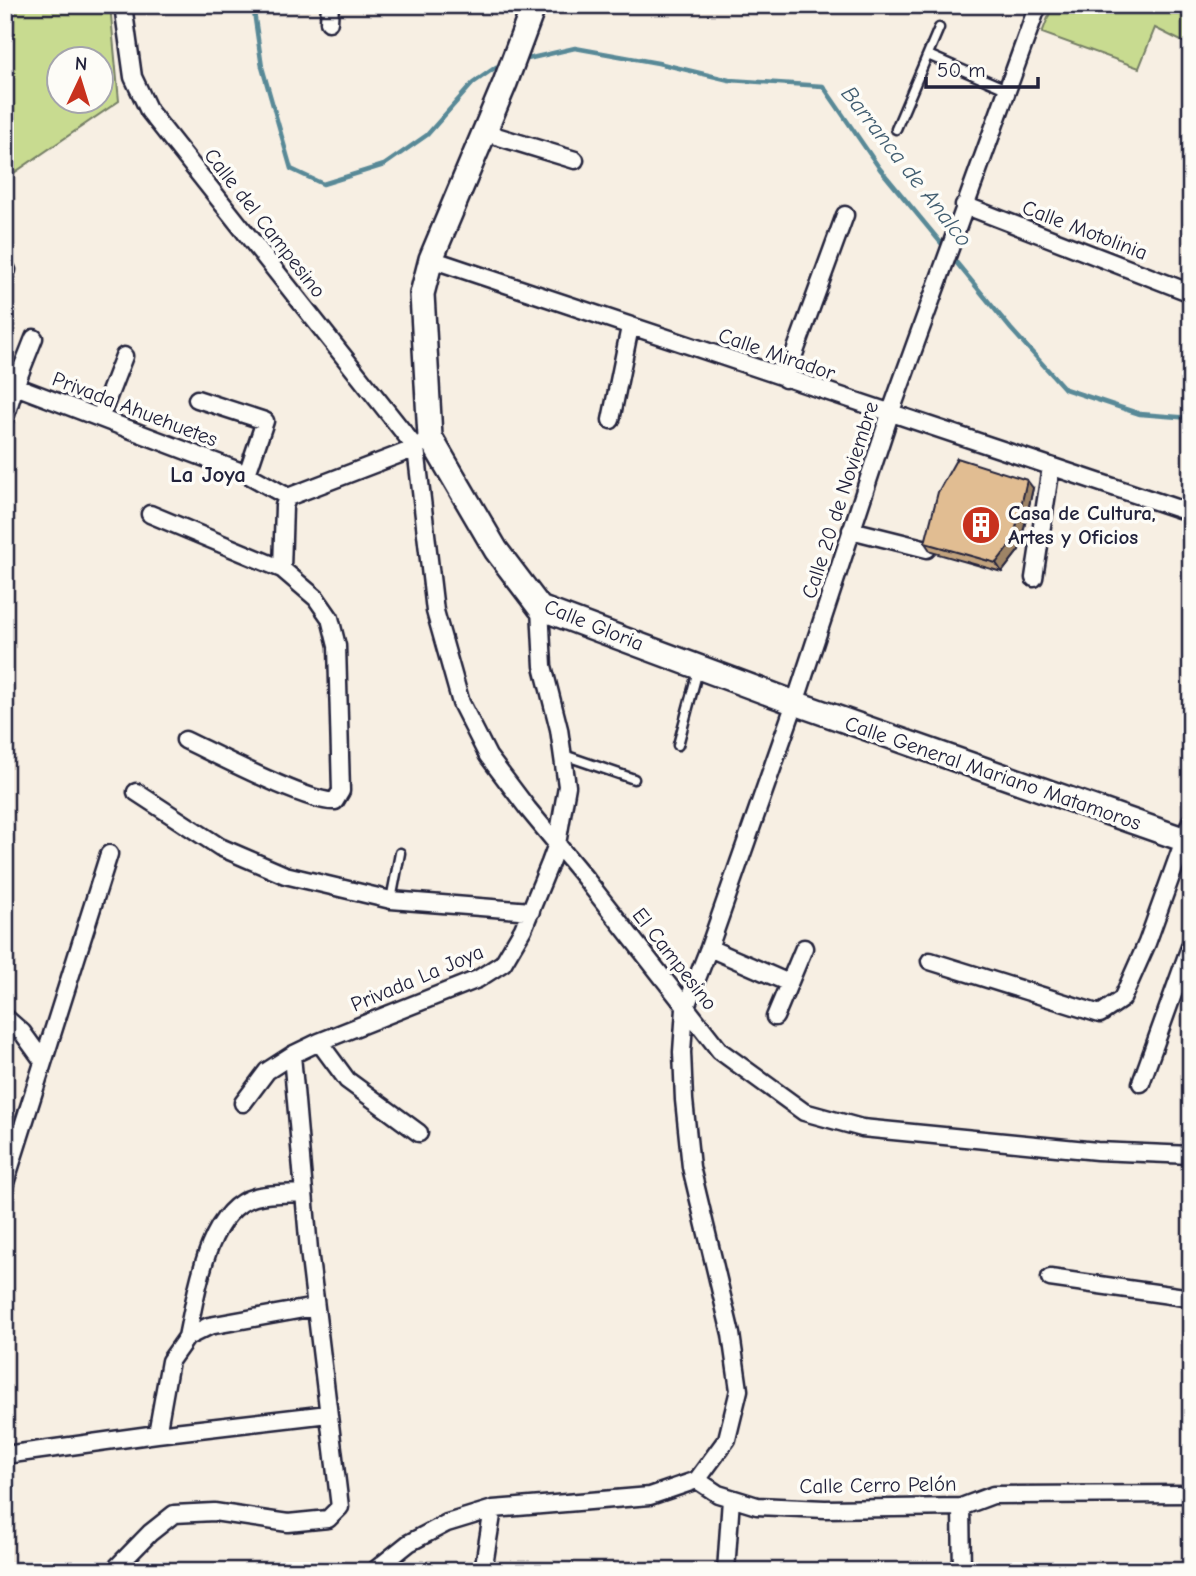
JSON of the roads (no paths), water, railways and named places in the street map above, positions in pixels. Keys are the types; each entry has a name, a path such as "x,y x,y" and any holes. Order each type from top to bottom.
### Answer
{"main road":[{"path":"423,443 422,294 431,259 505,83 534,5"},
{"name":"Calle Gloria","path":"423,443 496,550 540,608 795,703"},
{"name":"Calle General Mariano Matamoros","path":"795,703 1188,834"}],"street":[{"name":"Calle del Campesino","path":"123,5 133,76 149,111 423,443"},
{"path":"329,22 330,5"},
{"name":"Calle 20 de Noviembre","path":"696,1480 727,1439 739,1390 732,1334 691,1167 682,1052 685,1009 795,703 890,414 1038,5"},
{"path":"483,131 575,160"},
{"name":"Calle Motolinia","path":"964,205 1191,293"},
{"path":"785,379 845,215"},
{"name":"Calle Mirador","path":"431,259 1191,513"},
{"path":"611,420 630,327"},
{"path":"5,418 10,384 34,338"},
{"path":"100,418 124,356"},
{"name":"Privada Ahuehuetes","path":"10,384 247,474 288,497"},
{"path":"197,400 265,421 247,474"},
{"path":"282,569 284,506 288,497 423,443"},
{"name":"El Campesino","path":"423,443 435,611 461,703 488,756 720,1051 804,1112 862,1128 1097,1151 1191,1155"},
{"path":"1034,578 1051,467"},
{"path":"150,514 282,569 316,598 330,618 337,646 341,791 335,801 327,802 304,795 185,740"},
{"path":"851,530 927,549"},
{"name":"Privada La Joya","path":"243,1103 267,1071 292,1055 478,979 503,963 531,911 557,844 567,786 564,755 543,666 540,608"},
{"path":"136,792 220,847 274,870 391,900 531,911"},
{"path":"930,961 1100,1014 1122,999 1147,943 1188,834"},
{"path":"5,1183 109,854"},
{"path":"1141,1083 1191,944"},
{"path":"709,948 789,983"},
{"path":"775,1017 804,948"},
{"path":"5,1017 22,1032 43,1061"},
{"path":"319,1042 347,1080 419,1132"},
{"path":"113,1571 150,1533 174,1514 214,1512 288,1523 328,1518 340,1507 315,1307 292,1055"},
{"path":"157,1434 170,1362 187,1337 201,1269 216,1231 234,1209 254,1197 304,1193"},
{"path":"1050,1278 1191,1298"},
{"path":"187,1337 209,1326 315,1307"},
{"path":"5,1454 328,1414"},
{"path":"374,1571 409,1543 447,1523 494,1509 650,1496 696,1480"},
{"name":"Calle Cerro Pelón","path":"696,1480 718,1494 757,1507 825,1510 961,1507 993,1495 1191,1494"},
{"path":"726,1571 731,1499"},
{"path":"961,1507 962,1571"},
{"path":"483,1571 494,1509"}],"lane":[{"path":"896,129 939,29"},
{"path":"928,55 1006,89"},
{"path":"678,745 699,666"},
{"path":"564,755 634,779"},
{"path":"391,900 400,853"}],"waterway":[{"name":"Barranca de Analco","path":"253,5 262,67 291,169 323,184 384,165 427,135 473,83 496,67 504,65"},
{"name":"Barranca de Analco","path":"523,60 575,48 658,63 729,80 823,86 880,169 946,249"},
{"name":"Barranca de Analco","path":"951,256 1065,389 1140,414 1191,418"}],"place":[{"name":"Casa de Cultura, Artes y Oficios","path":"981,525"}],"district":[{"name":"La Joya","path":"208,474"}]}
